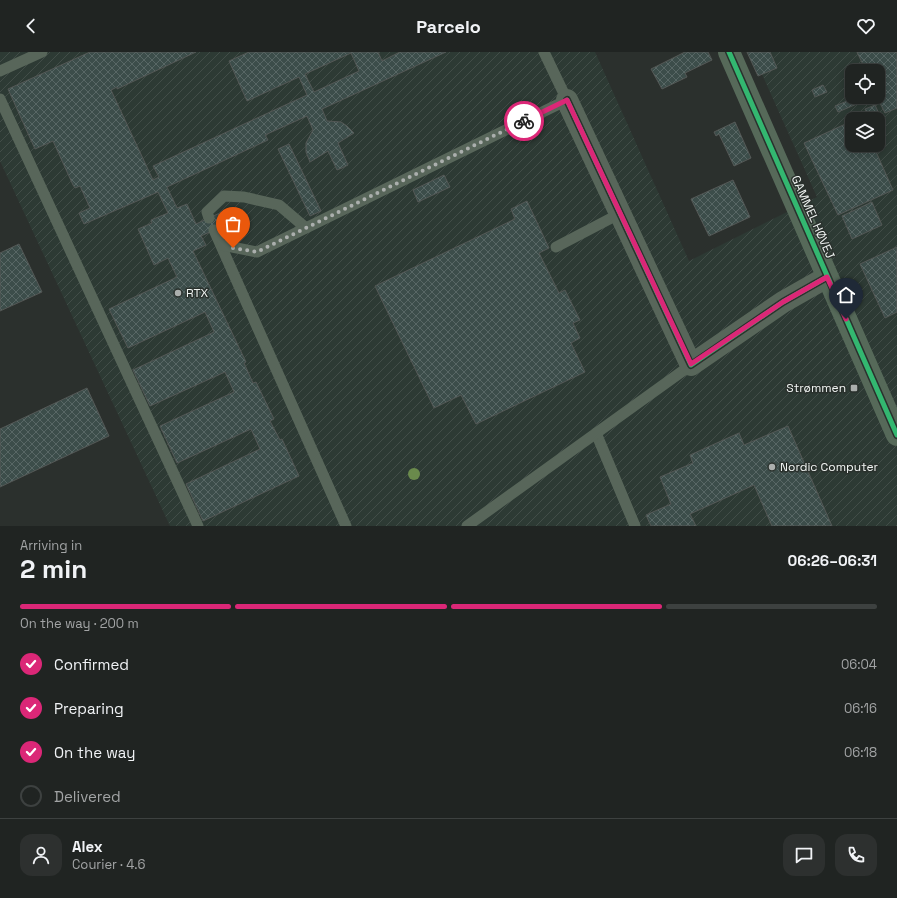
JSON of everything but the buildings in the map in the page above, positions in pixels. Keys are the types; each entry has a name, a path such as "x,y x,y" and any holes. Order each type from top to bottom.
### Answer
{"street":[{"name":"GAMMEL HØVEJ","path":"729,52 897,435"},
{"path":"567,100 691,364 783,302 827,277"}],"lane":[{"path":"0,71 42,52"},
{"path":"222,245 257,252 567,100 544,52"},
{"path":"0,99 198,526"},
{"path":"209,218 207,212 224,196 244,197 279,205 306,228"},
{"path":"556,246 621,214"},
{"path":"214,230 346,526"},
{"path":"467,526 691,364"},
{"path":"596,433 636,526"}],"shaded area":[{"path":"0,52 595,52 689,261 817,197 752,52 897,52 897,526 170,526 0,161"}],"cycle path":[{"path":"729,52 897,435"},
{"path":"567,100 691,365 783,302 827,277"}],"way so far":[{"path":"233,248 257,252 524,121"}],"place":[{"name":"RTX","path":"178,293"},
{"name":"Strømmen","path":"854,388"},
{"name":"Nordic Computer","path":"772,467"}],"route":[{"path":"524,121 567,100 691,364 783,302 827,277 846,319"}]}
